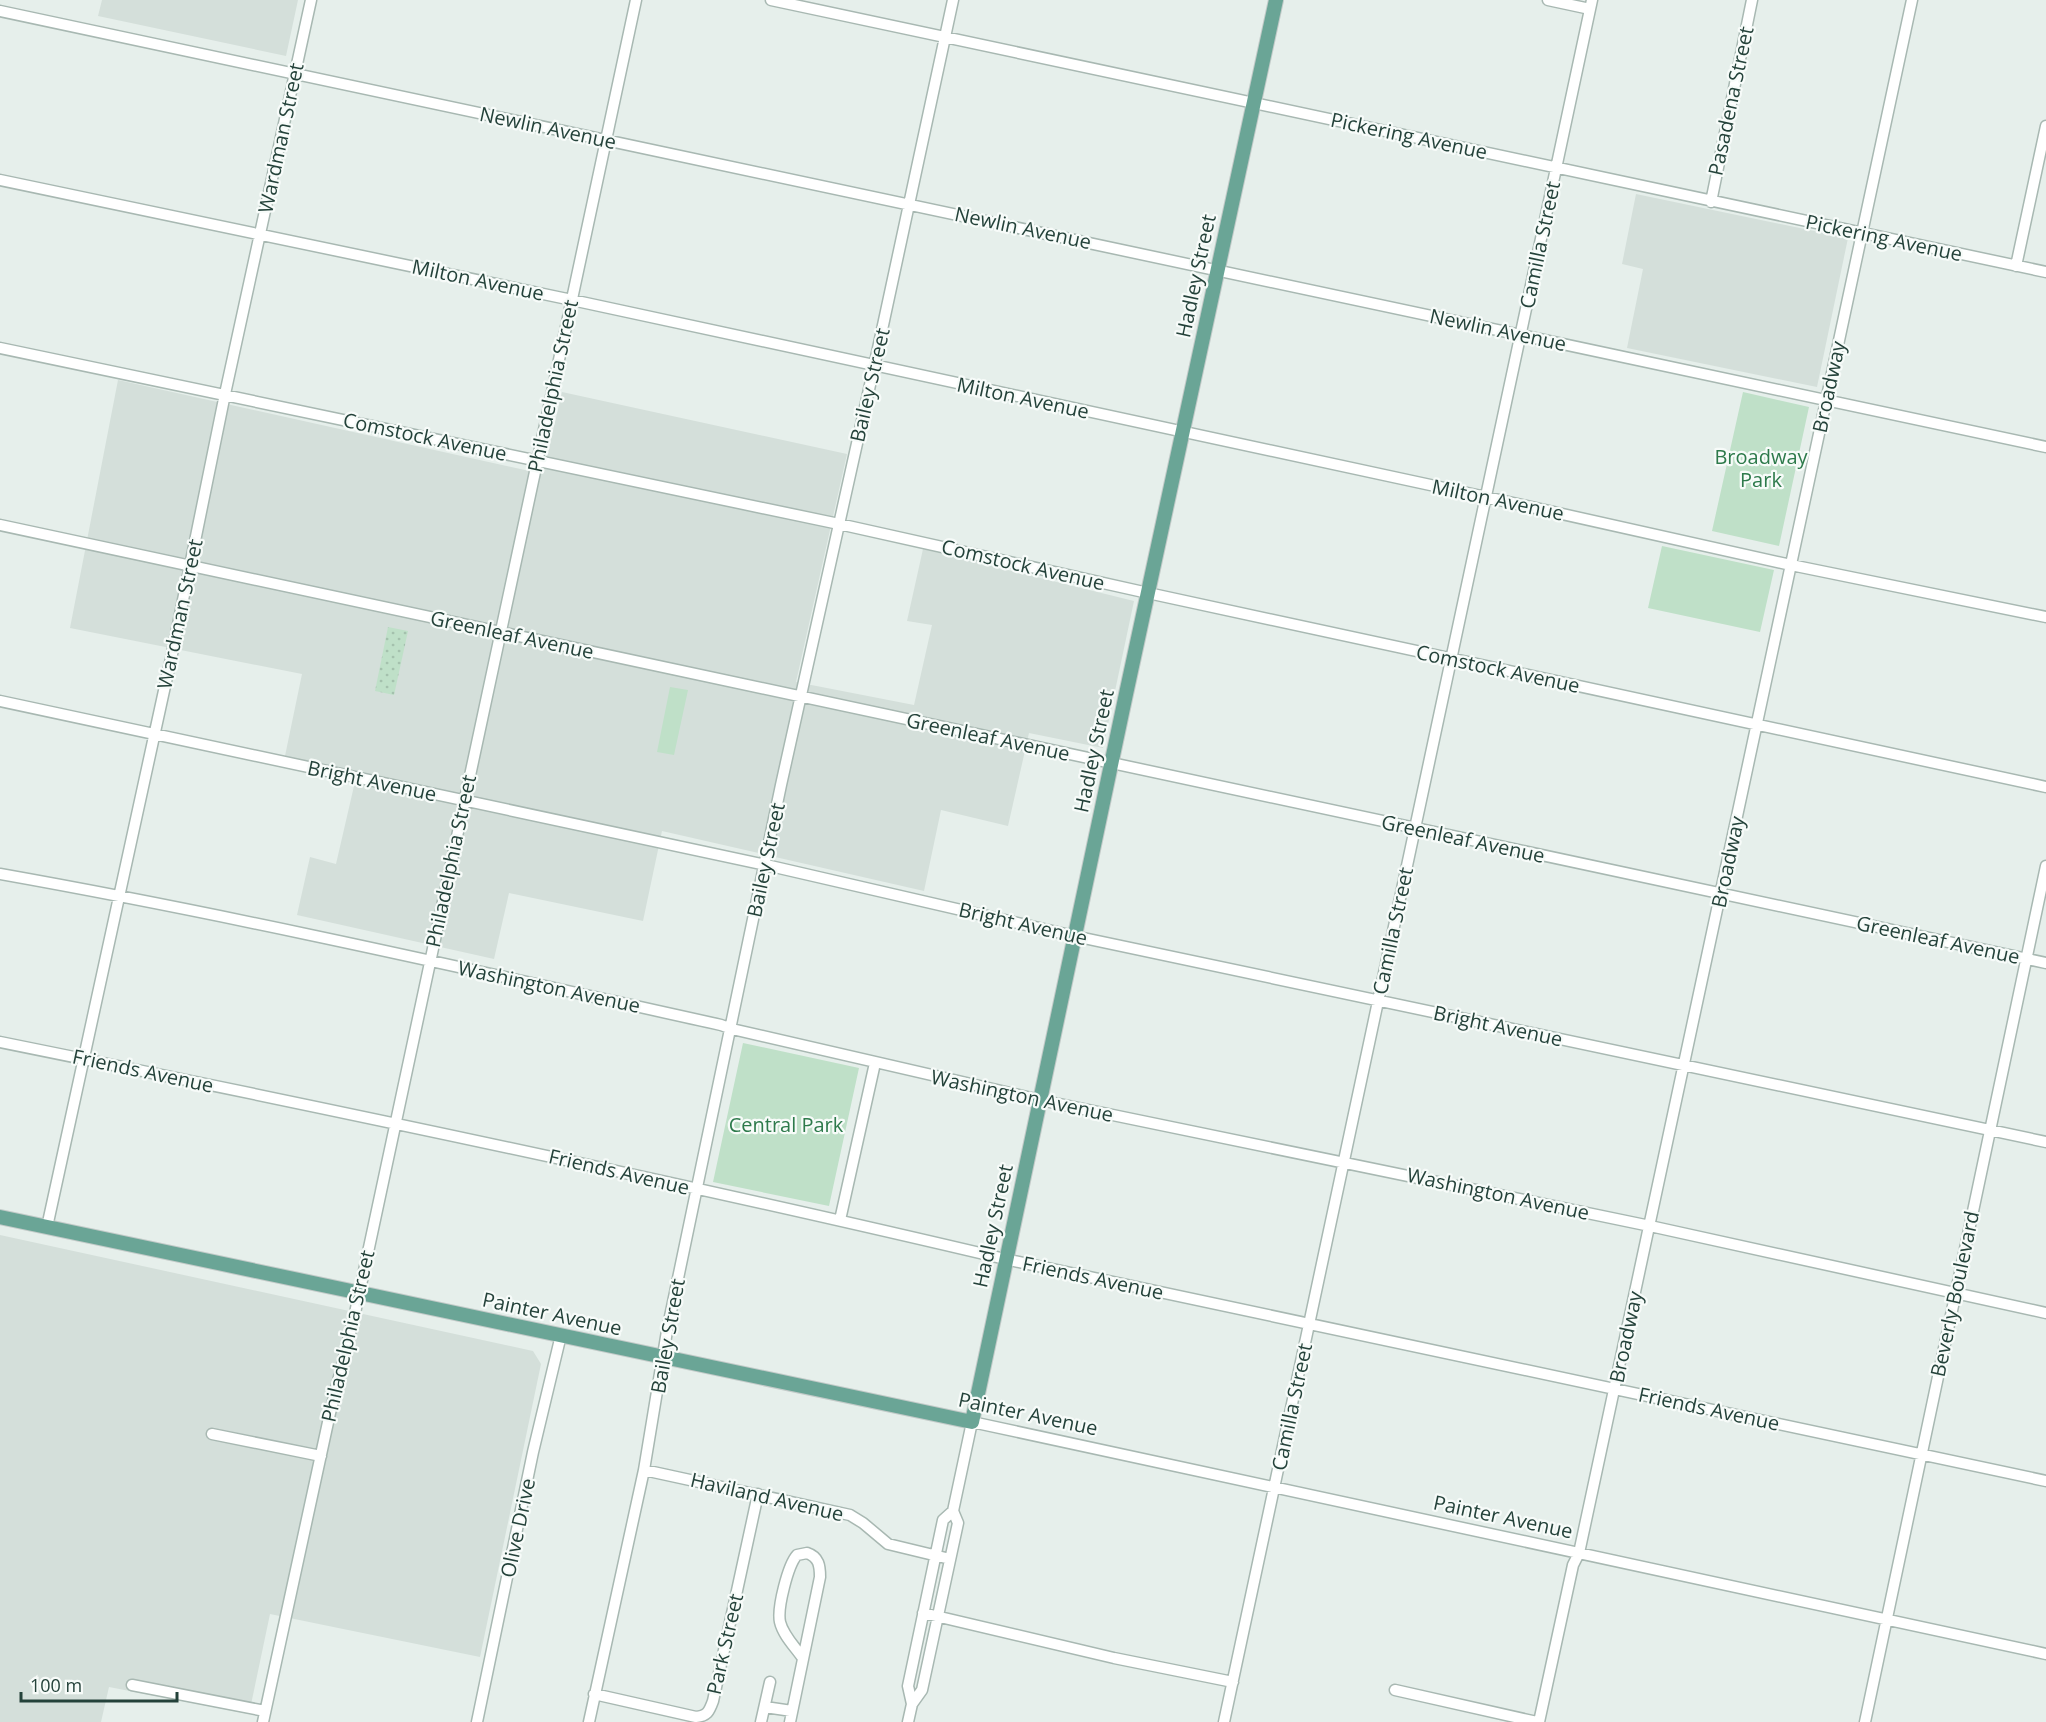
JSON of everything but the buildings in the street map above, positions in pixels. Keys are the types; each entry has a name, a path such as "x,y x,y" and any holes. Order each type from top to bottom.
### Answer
{"main road":[{"name":"Hadley Street","path":"972,1422 1074,936 1276,0"},
{"name":"Painter Avenue","path":"0,1217 972,1422"}],"street":[{"name":"Wardman Street","path":"47,1227 311,0"},
{"name":"Philadelphia Street","path":"264,1717 359,1293 636,0"},
{"name":"Pickering Avenue","path":"771,0 2046,272"},
{"name":"Bailey Street","path":"589,1722 644,1470 663,1357 800,697 953,0"},
{"path":"1548,0 1591,5"},
{"name":"Pasadena Street","path":"1711,202 1752,0"},
{"name":"Broadway","path":"1538,1722 1573,1565 1580,1553 1912,0"},
{"name":"Camilla Street","path":"1224,1722 1591,5"},
{"name":"Newlin Avenue","path":"0,10 2046,447"},
{"path":"2016,266 2046,126"},
{"name":"Milton Avenue","path":"0,180 572,300 1791,565 2046,617"},
{"name":"Comstock Avenue","path":"0,348 839,524 1451,660 2046,787"},
{"name":"Greenleaf Avenue","path":"0,525 2046,963"},
{"name":"Bright Avenue","path":"0,701 766,865 1074,936 2046,1142"},
{"name":"Beverly Boulevard","path":"1865,1722 2046,866"},
{"name":"Washington Avenue","path":"0,874 119,895 430,961 721,1024 732,1029 1040,1100 1650,1226 2046,1312"},
{"name":"Friends Avenue","path":"0,1042 395,1122 840,1220 1005,1259 2046,1481"},
{"path":"840,1220 875,1063"},
{"name":"Olive Drive","path":"477,1722 533,1452 561,1335"},
{"name":"Painter Avenue","path":"972,1422 2046,1654"},
{"name":"Hadley Street","path":"912,1704 908,1686 923,1613 944,1520 953,1511 972,1422"},
{"path":"212,1434 321,1456"},
{"name":"Haviland Avenue","path":"644,1470 850,1515 863,1522 888,1544 950,1559"},
{"name":"Park Street","path":"594,1694 696,1717 704,1717 709,1712 758,1494"},
{"name":"Hadley Street","path":"908,1722 912,1704 922,1690 958,1523 953,1511"},
{"path":"765,1707 791,1716 820,1577 820,1566 817,1559 807,1553 797,1555 790,1566 779,1618 802,1657"},
{"path":"923,1613 1114,1658 1233,1682"},
{"path":"761,1722 770,1682"},
{"path":"132,1685 264,1717"},
{"path":"1395,1690 1538,1722"}],"shaded area":[{"path":"102,0 298,0 286,56 98,16"},
{"path":"1636,194 1848,238 1817,387 1627,348 1643,269 1622,264"},
{"path":"118,380 543,474 562,392 847,454 796,682 914,705 932,625 907,621 923,549 1134,601 1103,748 1029,733 1008,826 941,810 924,891 662,831 643,921 509,893 494,959 297,915 310,857 336,864 357,773 285,756 302,674 70,628"},
{"path":"0,1235 533,1351 541,1364 480,1657 270,1614 249,1714 109,1687 101,1722 0,1722"}],"green space":[{"name":"Broadway Park","path":"1743,392 1809,407 1779,546 1712,531"},
{"path":"1662,546 1774,570 1760,632 1648,608"},
{"path":"388,627 408,631 394,695 375,691"},
{"path":"670,687 688,690 674,755 657,752"},
{"name":"Central Park","path":"743,1043 859,1068 829,1206 713,1182"}]}
